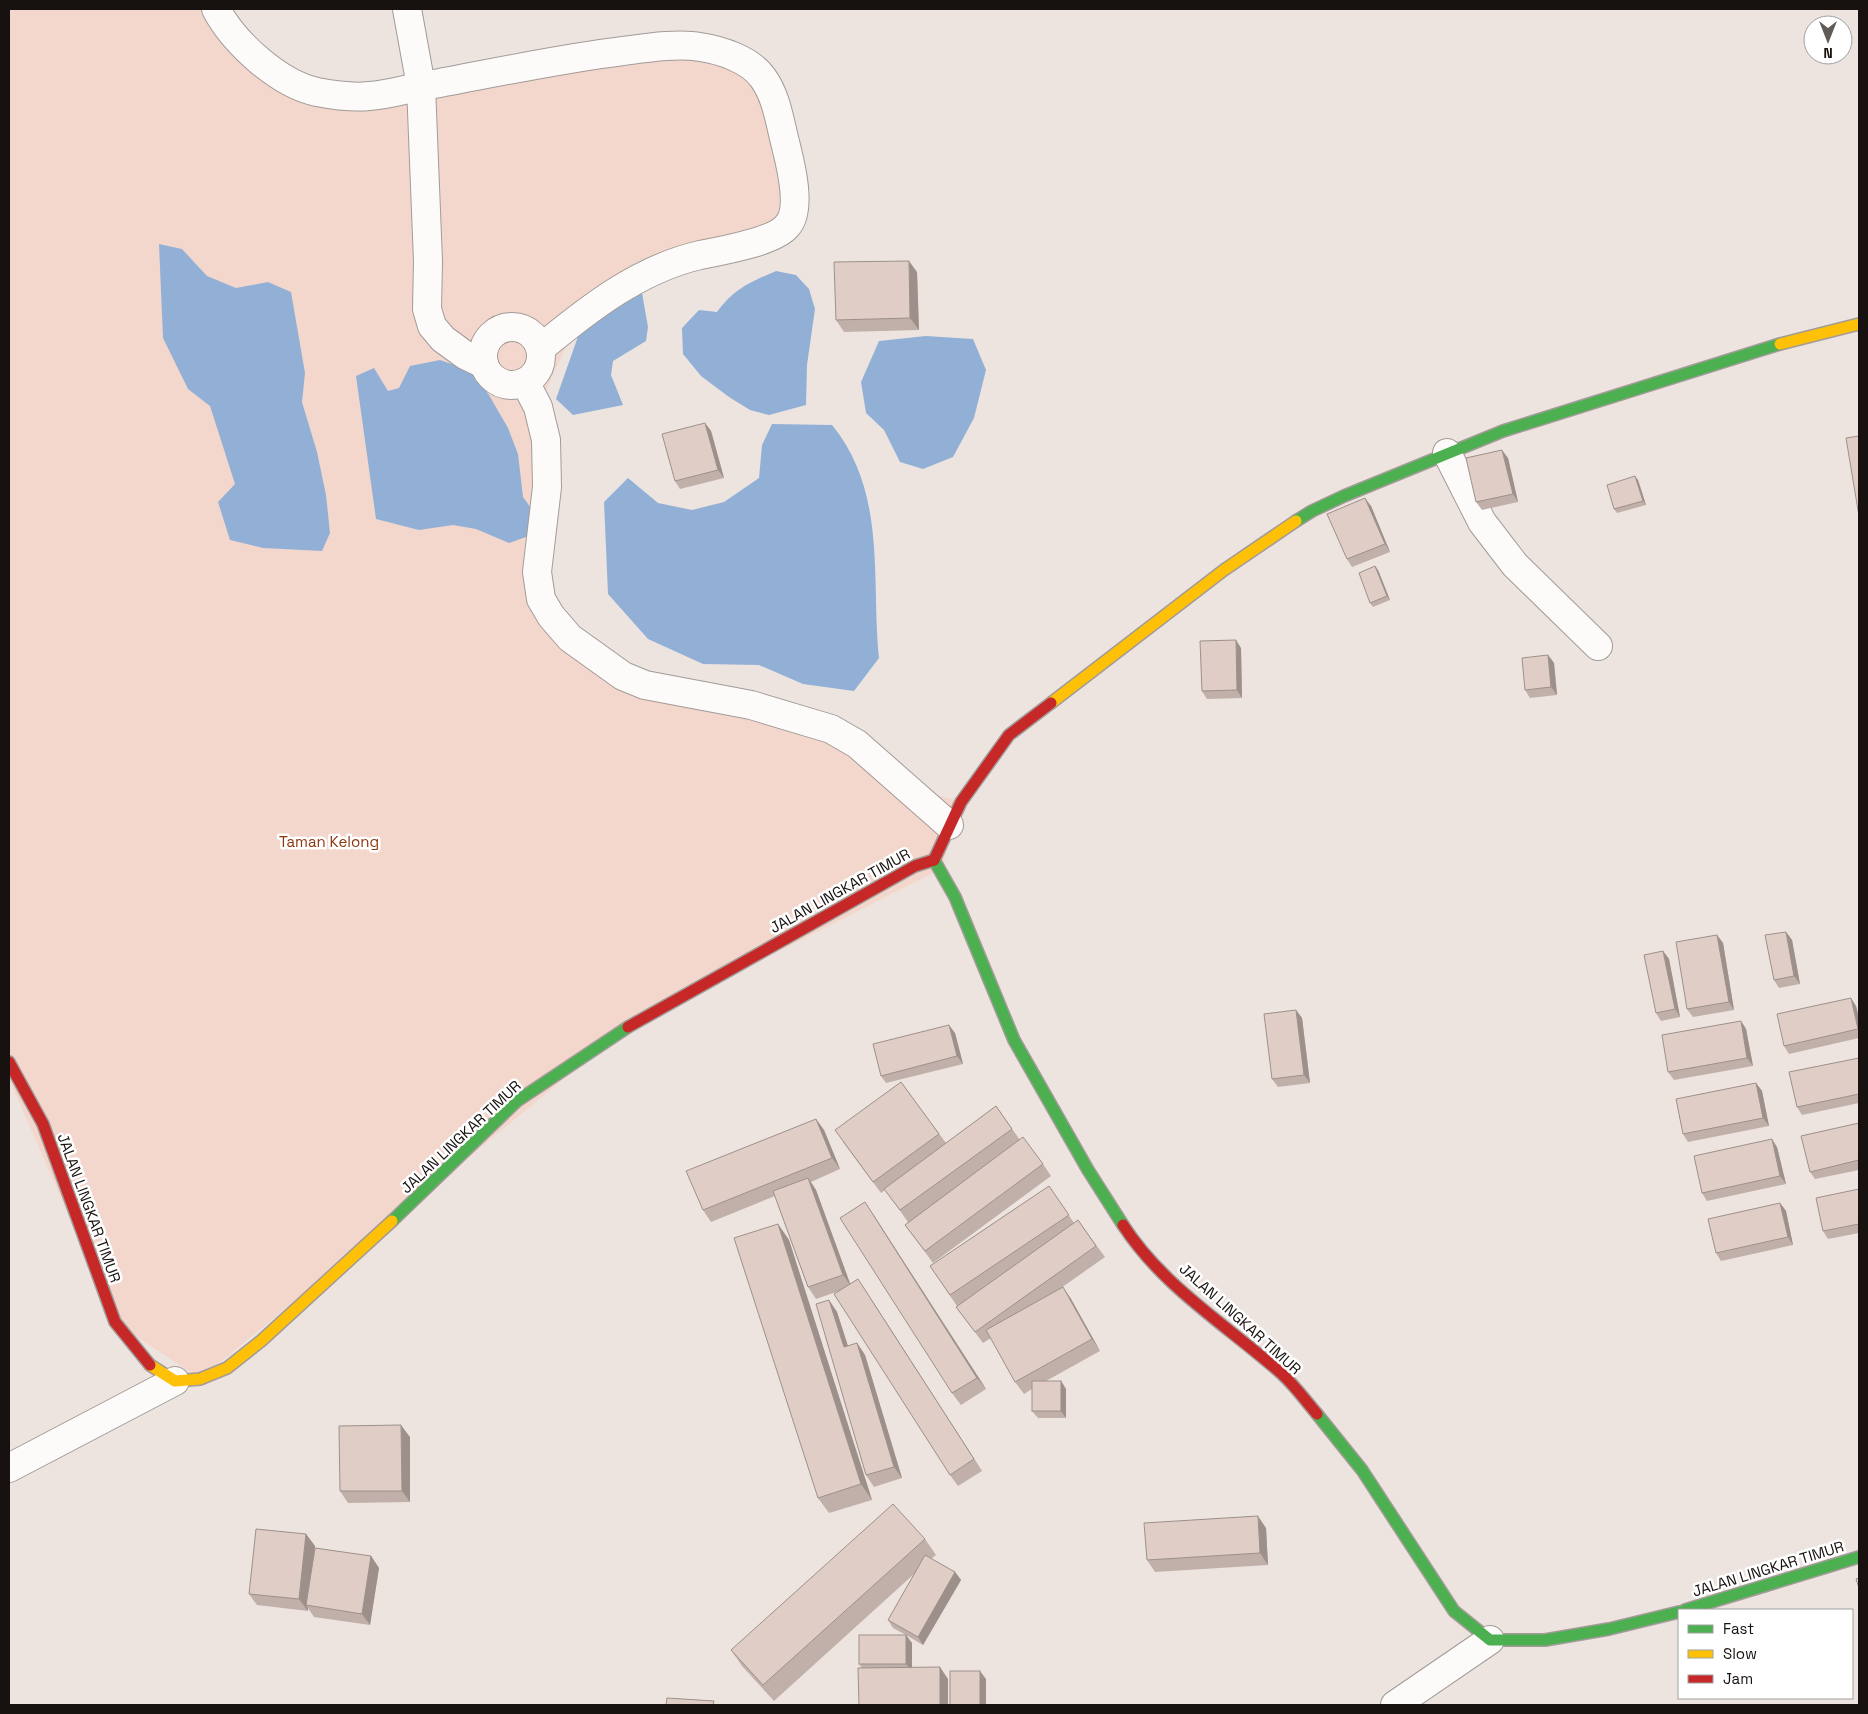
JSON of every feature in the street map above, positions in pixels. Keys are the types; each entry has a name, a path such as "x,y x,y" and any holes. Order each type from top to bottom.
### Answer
{"main road":[{"path":"934,860 961,802 1009,735 1224,570 1312,511 1503,431 1805,336 1859,324"},
{"name":"JALAN LINGKAR TIMUR","path":"9,1062 43,1124 115,1322 148,1364 175,1381 200,1379 227,1368 261,1341 386,1227 517,1101 623,1030 915,866 934,860 954,897 1014,1040 1088,1170 1134,1242 1197,1306 1283,1375 1362,1470 1436,1587 1454,1611 1490,1640 1546,1640 1609,1629 1678,1612"},
{"name":"JALAN LINGKAR TIMUR","path":"1688,1609 1859,1557"}],"street":[{"path":"216,9 245,47 263,64 303,88 317,92 367,96 603,54 698,46 724,52 742,61 762,76 772,93 792,172 794,203 789,225 779,233 746,245 693,257 641,277 606,296 541,348"},
{"path":"407,9 421,86 428,261 428,309 432,326 443,339 465,355 484,364"},
{"path":"509,326 529,331 541,348 540,368 526,382 515,385 505,384 488,373 484,364 485,344 500,329 509,326"},
{"path":"526,382 538,407 546,440 547,487 537,572 541,599 551,616 570,638 624,676 645,685 751,705 831,729 858,744 949,825"},
{"path":"1447,453 1482,522 1515,565 1598,646"},
{"path":"9,1468 175,1381"},
{"path":"1395,1705 1490,1640"}],"green space":[{"name":"Taman Kelong","path":"9,9 216,9 263,63 349,96 698,46 772,93 792,172 779,233 581,315 538,407 541,599 599,658 857,744 902,784 961,802 941,869 623,1030 200,1379 115,1322 9,1079"}],"water":[{"path":"159,244 182,249 207,276 236,288 268,282 291,292 305,373 302,402 317,452 326,495 330,533 322,551 263,548 230,540 218,502 235,484 210,406 188,389 163,338"},
{"path":"776,271 796,275 809,289 815,309 807,365 806,405 769,415 750,410 701,376 683,354 682,328 699,310 717,312 730,297 743,287"},
{"path":"641,287 648,327 646,341 613,361 611,375 623,405 573,415 556,399 581,328"},
{"path":"926,336 973,339 986,370 974,418 953,457 923,469 900,462 884,430 866,413 861,382 879,341"},
{"path":"440,360 469,370 489,395 508,428 518,454 523,497 538,518 526,537 509,543 476,529 453,525 419,530 376,519 356,376 374,368 388,391 399,388 410,366"},
{"path":"772,424 832,425 849,451 861,478 869,507 873,537 879,658 854,691 803,684 759,665 703,664 648,639 608,594 604,502 628,478 658,503 692,510 724,502 759,478 762,445"}],"building":[{"path":"909,261 910,318 836,320 834,262"},
{"path":"705,423 718,470 675,481 662,434"},
{"path":"1859,436 1859,516 1846,438"},
{"path":"1502,450 1513,494 1476,502 1466,458"},
{"path":"1635,476 1643,501 1614,509 1607,485"},
{"path":"1365,498 1385,544 1347,559 1327,514"},
{"path":"1375,566 1387,596 1370,603 1359,573"},
{"path":"1236,640 1237,690 1202,691 1200,641"},
{"path":"1548,655 1551,687 1525,690 1522,658"},
{"path":"1786,932 1794,976 1774,980 1765,935"},
{"path":"1717,935 1729,1002 1687,1009 1676,942"},
{"path":"1663,951 1675,1009 1656,1013 1644,955"},
{"path":"1851,998 1858,1029 1784,1046 1777,1014"},
{"path":"1296,1010 1304,1075 1272,1079 1264,1014"},
{"path":"1741,1021 1747,1058 1668,1072 1662,1035"},
{"path":"949,1025 957,1056 881,1076 873,1044"},
{"path":"1859,1058 1859,1094 1797,1107 1789,1072"},
{"path":"901,1082 939,1134 873,1182 835,1130"},
{"path":"1756,1083 1763,1118 1683,1134 1676,1099"},
{"path":"996,1106 1012,1129 900,1210 884,1189"},
{"path":"816,1119 832,1158 703,1210 686,1171"},
{"path":"1859,1123 1859,1160 1810,1172 1801,1136"},
{"path":"1023,1137 1043,1164 925,1251 905,1225"},
{"path":"1772,1139 1780,1176 1702,1193 1694,1156"},
{"path":"808,1178 843,1275 808,1287 773,1191"},
{"path":"1049,1186 1069,1215 950,1295 930,1266"},
{"path":"1859,1189 1859,1224 1823,1231 1816,1198"},
{"path":"865,1202 977,1378 952,1393 840,1218"},
{"path":"1780,1203 1788,1237 1716,1253 1708,1219"},
{"path":"1078,1220 1096,1246 975,1332 956,1307"},
{"path":"778,1224 861,1484 818,1498 734,1238"},
{"path":"858,1279 974,1459 950,1475 834,1294"},
{"path":"1063,1287 1092,1339 1015,1382 986,1330"},
{"path":"829,1300 844,1347 857,1343 894,1467 866,1475 816,1304"},
{"path":"1032,1381 1061,1381 1061,1411 1032,1411"},
{"path":"401,1425 402,1491 340,1491 339,1426"},
{"path":"893,1504 925,1539 763,1685 731,1650"},
{"path":"1258,1516 1260,1553 1147,1560 1144,1523"},
{"path":"256,1529 306,1534 299,1599 249,1594"},
{"path":"315,1548 371,1556 362,1614 306,1605"},
{"path":"925,1555 955,1572 918,1637 888,1620"},
{"path":"859,1635 906,1635 906,1664 859,1664"},
{"path":"940,1667 940,1705 859,1705 858,1668"},
{"path":"950,1671 980,1671 980,1705 950,1705"},
{"path":"667,1698 714,1701 713,1705 666,1705"}],"traffic: fast":[{"path":"1296,521 1344,496 1503,431 1780,344"},
{"path":"934,860 955,897 1014,1040 1088,1170 1123,1225"},
{"path":"392,1221 517,1101 628,1027"},
{"path":"1317,1414 1362,1470 1454,1611 1490,1640 1545,1640 1609,1629 1678,1612"},
{"path":"1688,1609 1859,1557"}],"traffic: slow":[{"path":"1780,344 1859,324"},
{"path":"1051,703 1224,570 1296,521"},
{"path":"150,1365 175,1381 200,1379 227,1368 261,1341 392,1221"}],"traffic: jam":[{"path":"934,860 961,802 1009,735 1051,703"},
{"path":"628,1027 915,866 934,860"},
{"path":"9,1062 43,1124 115,1322 150,1365"},
{"path":"1123,1225 1157,1268 1197,1305 1282,1374 1317,1414"}]}
